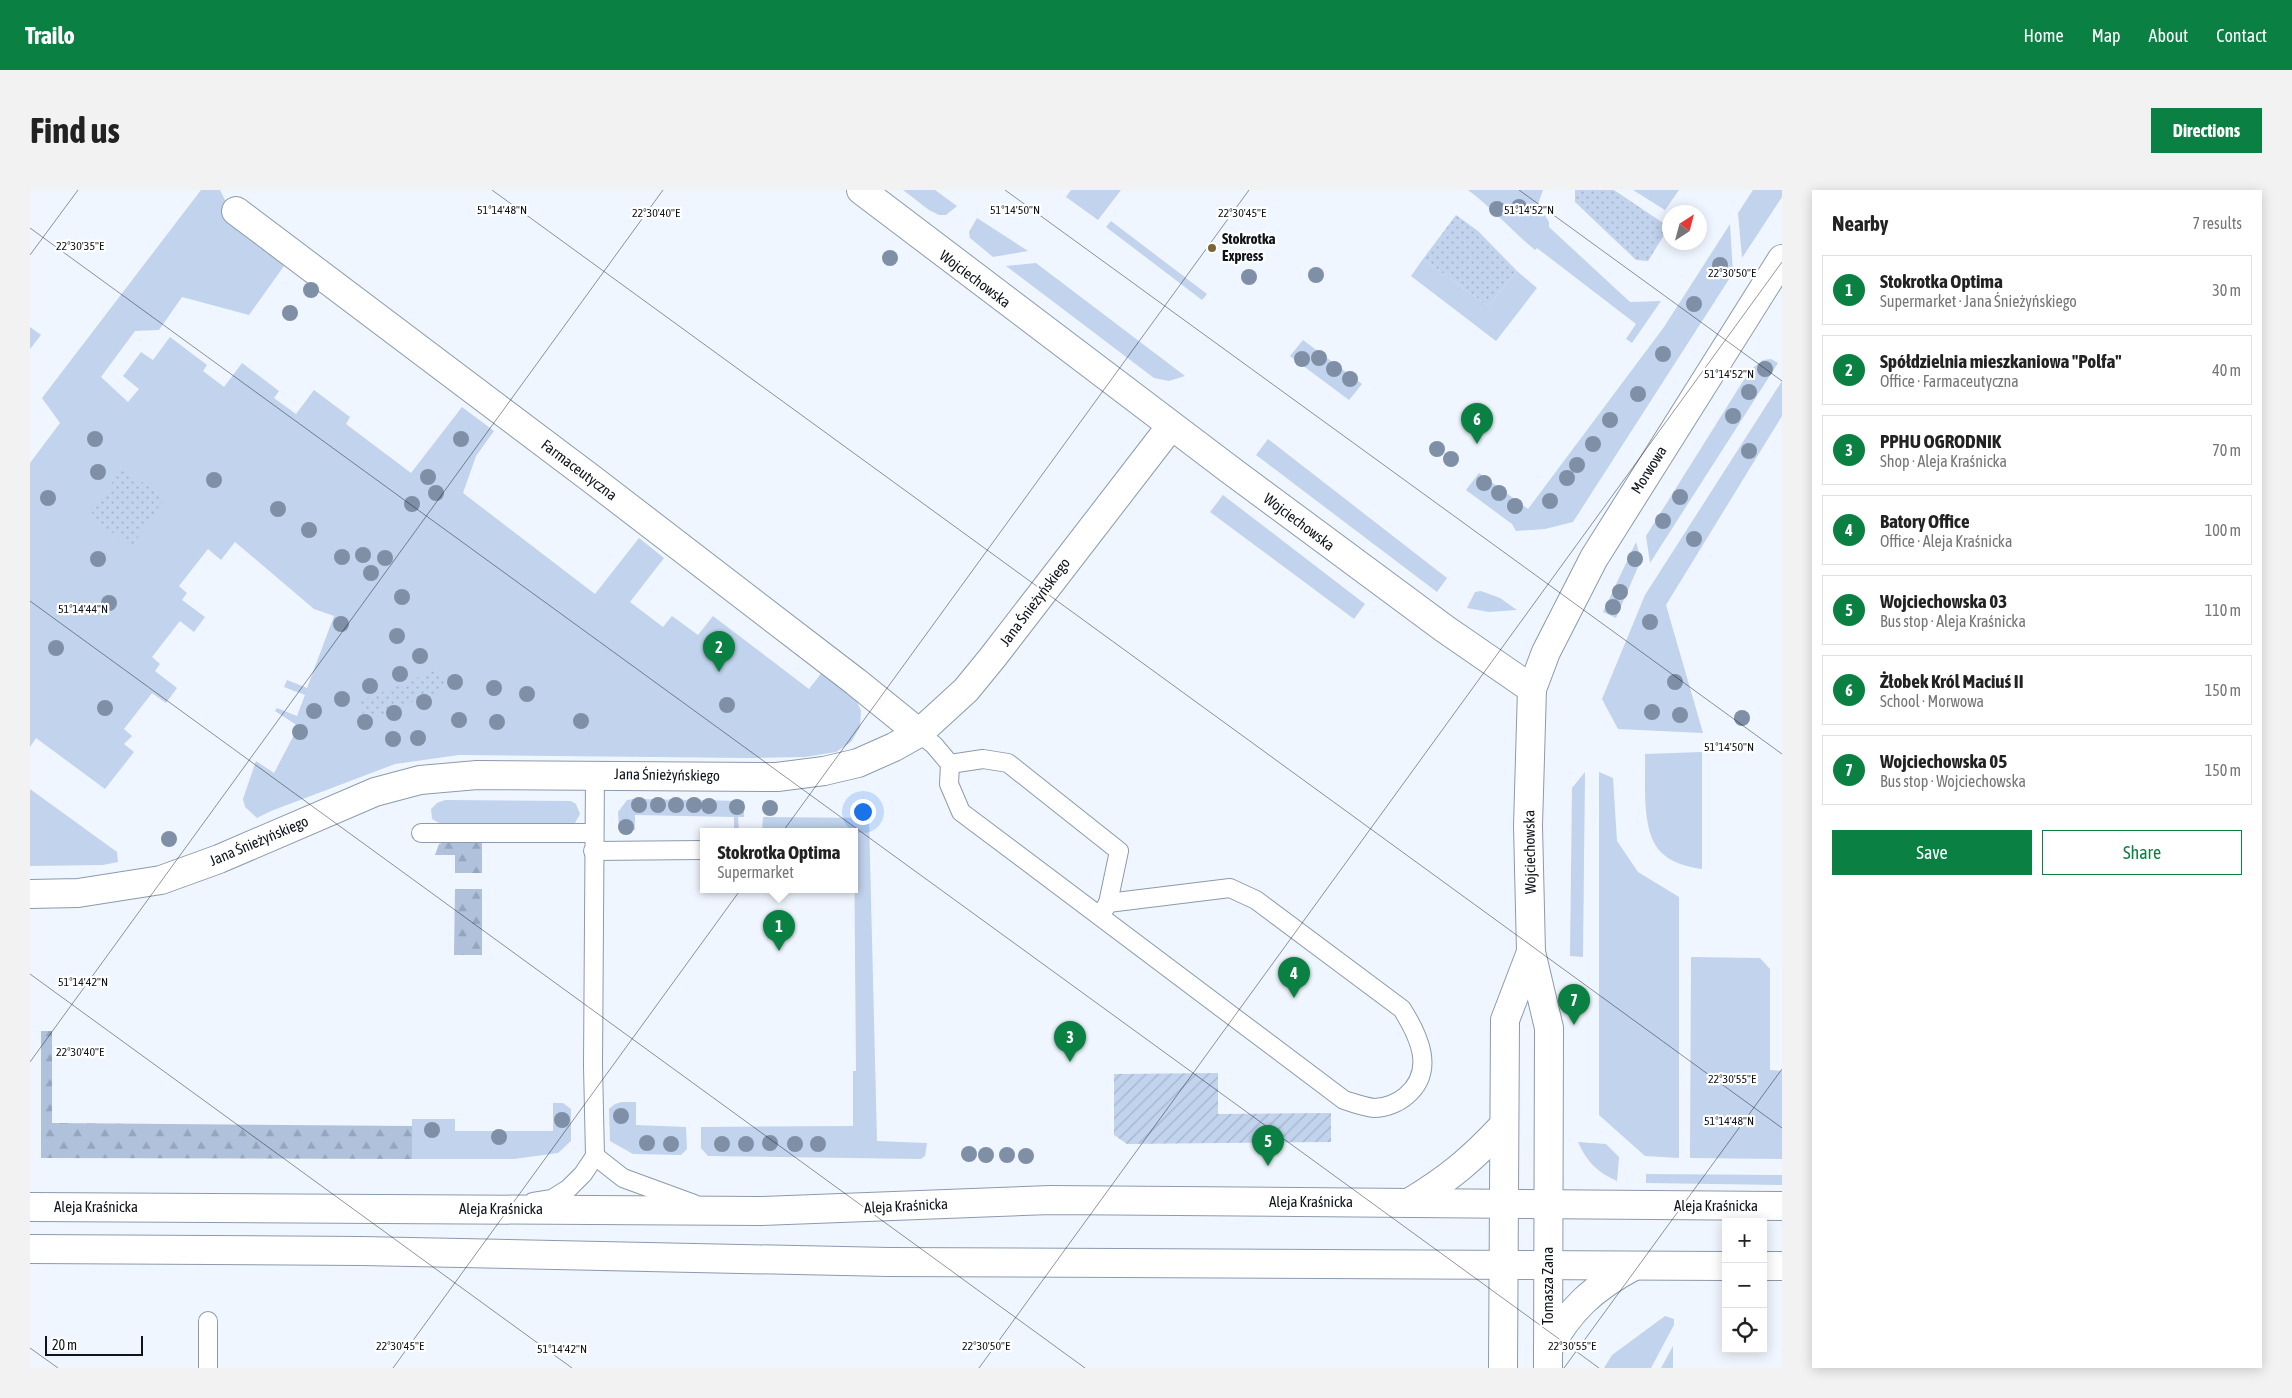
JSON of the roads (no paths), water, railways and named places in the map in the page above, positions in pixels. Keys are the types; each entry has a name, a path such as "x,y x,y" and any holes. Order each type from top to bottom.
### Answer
{"street":[{"name":"Wojciechowska","path":"861,190 1171,426 1429,618 1532,689 1528,826 1531,952 1549,1028 1549,1204"},
{"name":"Farmaceutyczna","path":"236,211 601,486 856,682 919,733"},
{"name":"Morwowa","path":"1532,689 1546,652 1594,558 1782,259"},
{"name":"Jana Śnieżyńskiego","path":"30,894 78,893 161,880 228,855 375,792 408,782 477,775 777,777 824,771 858,763 894,747 919,733 966,690 1171,426"},
{"name":"Wojciechowska","path":"1505,1265 1505,1020 1531,952"},
{"path":"1410,1202 1444,1182 1469,1162 1504,1125"},
{"name":"Aleja Kraśnicka","path":"30,1207 713,1211 838,1210 1051,1200 1782,1206"},
{"name":"Tomasza Zana","path":"1548,1359 1549,1204"},
{"path":"30,1249 361,1251 890,1262 1722,1266"},
{"path":"1503,1368 1505,1265"},
{"path":"1548,1359 1561,1325 1579,1305 1605,1282 1635,1266"},
{"path":"1767,1266 1782,1266"}],"lane":[{"path":"919,733 934,745 950,764 949,784 961,812 1104,910 1344,1100 1375,1108 1398,1102 1411,1092 1422,1073 1422,1055 1417,1033 1402,1010 1256,900 1230,888 1104,910"},
{"path":"950,764 983,759 1008,763 1119,850 1104,910"},
{"path":"497,1209 552,1199 568,1189 583,1174 595,1156 593,834 595,775"},
{"path":"421,833 593,834"},
{"path":"593,851 700,850"},
{"path":"595,1156 623,1178 713,1211"},
{"path":"208,1321 208,1368"}],"place":[{"name":"Stokrotka Express","path":"1212,248"},
{"name":"Żłobek Król Maciuś II","path":"1477,444"},
{"name":"Spółdzielnia mieszkaniowa \"Polfa\"","path":"719,672"},
{"name":"Stokrotka Optima","path":"779,951"},
{"name":"Batory Office","path":"1294,998"},
{"name":"Wojciechowska 05","path":"1574,1025"},
{"name":"PPHU OGRODNIK","path":"1070,1062"},
{"name":"Wojciechowska 03","path":"1268,1166"}]}
